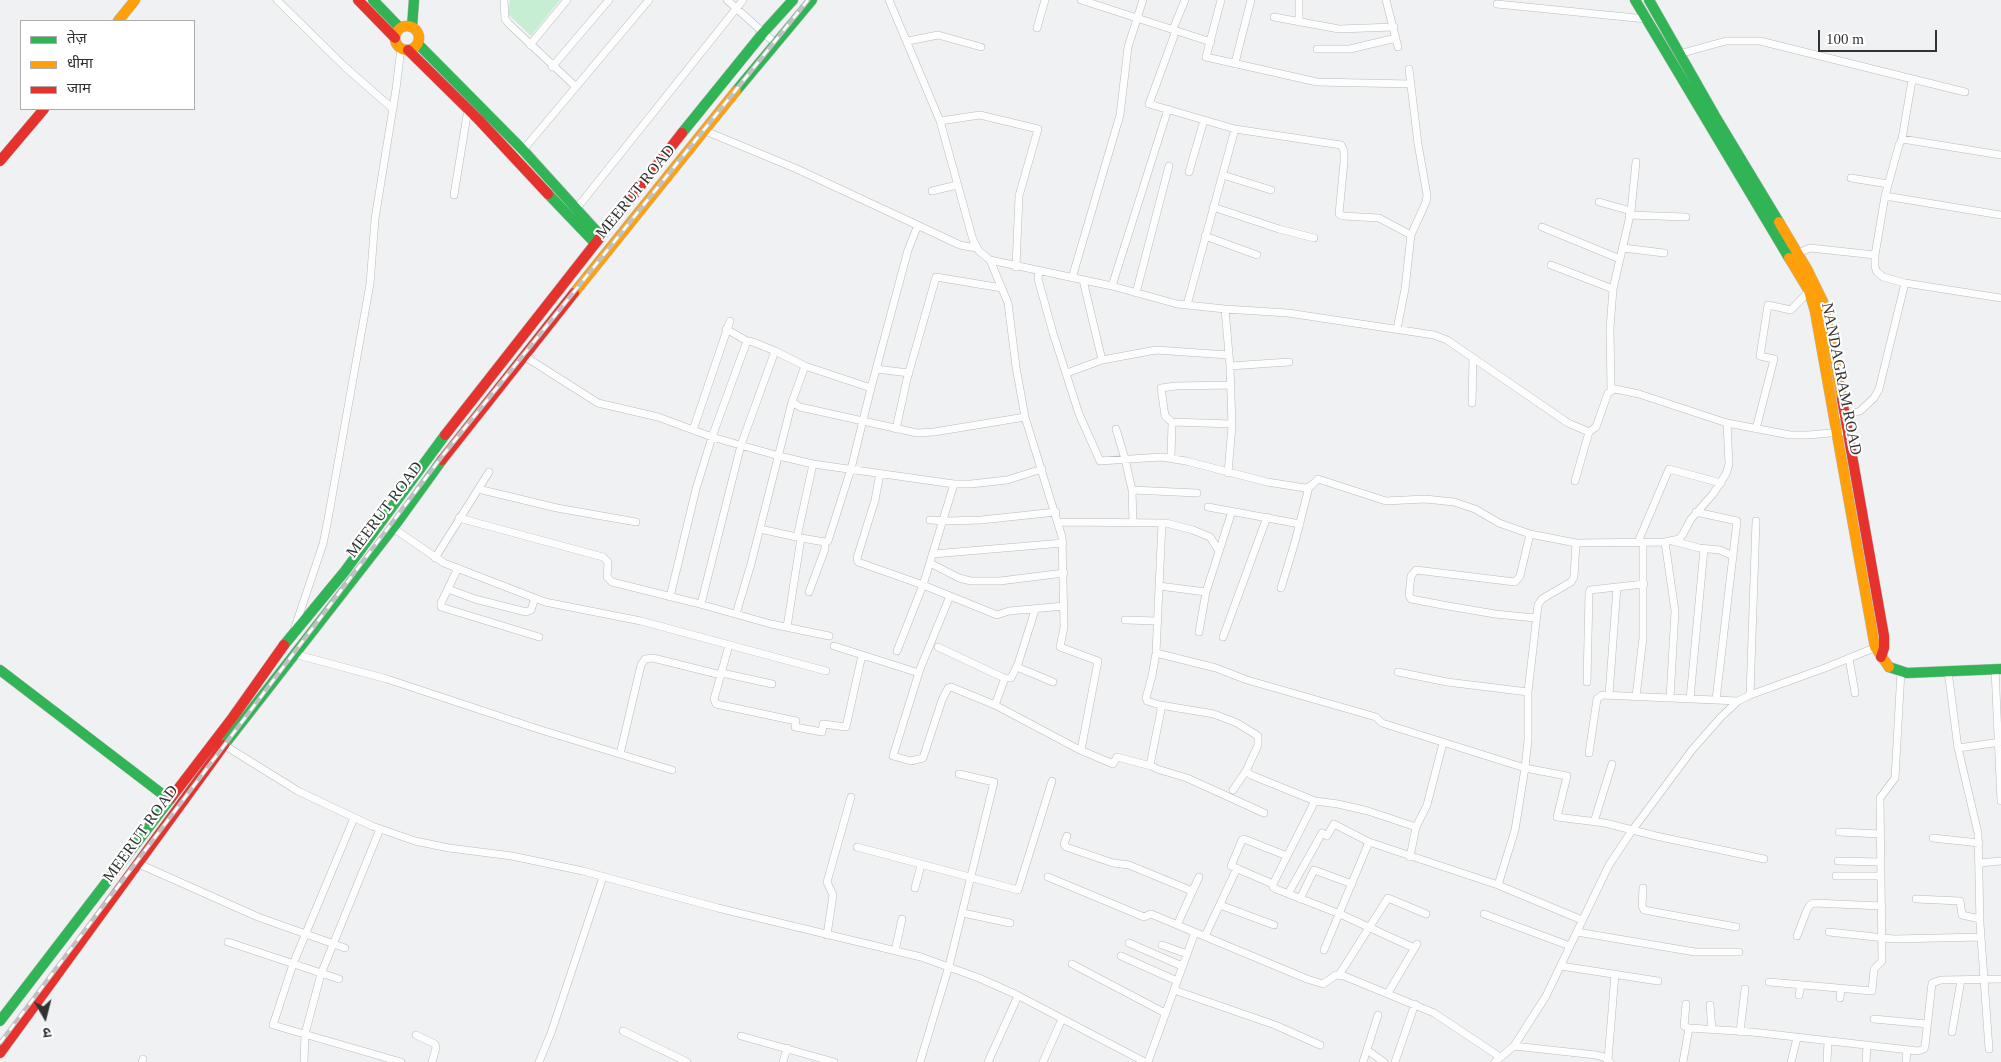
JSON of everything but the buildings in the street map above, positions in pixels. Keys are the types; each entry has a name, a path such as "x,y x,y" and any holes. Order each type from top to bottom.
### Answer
{"main road":[{"path":"119,20 135,0"},
{"path":"358,0 404,49 581,220 608,250"},
{"path":"373,0 400,28"},
{"path":"412,27 414,0"},
{"name":"MEERUT ROAD","path":"0,1022 233,717 293,634 345,571 431,453 597,238 763,33 793,0"},
{"name":"MEERUT ROAD","path":"0,1053 224,745 392,528 438,464 704,130 812,0"},
{"name":"NANDAGRAM ROAD","path":"1635,0 1705,107 1823,302 1840,416 1855,538 1880,646"},
{"name":"NANDAGRAM ROAD","path":"1649,0 1679,54 1705,107"},
{"path":"400,28 412,27 418,32 418,44 523,150 577,208 581,220"},
{"path":"395,38 400,28"},
{"path":"404,49 418,44"},
{"path":"0,161 43,110"},
{"name":"NANDAGRAM ROAD","path":"1793,254 1816,311 1840,416"},
{"name":"NANDAGRAM ROAD","path":"1842,432 1866,536 1881,657 1890,668 1901,671"},
{"path":"1855,538 1866,536"},
{"path":"1901,671 1907,673 1998,669"},
{"path":"0,670 179,808"}],"street":[{"path":"277,0 345,67 393,109"},
{"path":"504,0 505,19 575,86"},
{"path":"530,45 567,0"},
{"path":"552,66 609,0"},
{"path":"523,150 649,0"},
{"path":"727,0 776,44"},
{"path":"577,208 743,0"},
{"path":"889,0 908,41 940,121 976,248"},
{"path":"1037,28 1045,0"},
{"path":"1081,0 1211,42"},
{"path":"1072,278 1120,115 1128,47 1143,0"},
{"path":"1184,0 1174,30 1174,36 1149,104 1235,129 1342,145 1344,162 1339,214 1343,216 1379,218 1411,235"},
{"path":"1222,0 1206,57 1317,82 1411,84"},
{"path":"1235,63 1251,0"},
{"path":"1299,0 1299,22"},
{"path":"1386,0 1398,47"},
{"path":"1497,4 1646,19"},
{"path":"1274,17 1347,29 1394,27"},
{"path":"908,41 938,35 981,47"},
{"path":"1317,48 1350,49 1396,38"},
{"path":"1679,54 1726,41 1760,41 1965,92"},
{"path":"293,634 322,544 328,519 370,284 375,219 404,49"},
{"path":"1397,329 1405,289 1411,235 1426,202 1427,195 1418,144 1409,69"},
{"path":"1912,80 1902,139 1885,196 1875,255 1877,272 1883,277 1904,283 2001,298"},
{"path":"454,195 468,109"},
{"path":"1112,286 1168,109"},
{"path":"940,121 980,115 1038,129 1019,196 1016,267"},
{"path":"1189,172 1204,120"},
{"path":"1187,305 1235,129"},
{"path":"704,130 797,170 960,245 976,248 990,260 1112,286 1187,305 1288,313 1397,329 1440,338 1473,358 1568,423 1590,432"},
{"path":"1902,139 2001,155"},
{"path":"1575,481 1590,432 1596,427 1611,390 1610,328 1613,289 1630,213 1636,162"},
{"path":"1136,292 1169,166"},
{"path":"1223,175 1271,190"},
{"path":"1851,178 1888,184"},
{"path":"932,191 957,185"},
{"path":"1885,196 2001,215"},
{"path":"1599,202 1630,213 1686,217"},
{"path":"1213,207 1279,229 1314,238"},
{"path":"825,542 828,541 851,469 908,250 918,225"},
{"path":"1542,227 1620,258"},
{"path":"1205,236 1257,255"},
{"path":"1623,248 1664,253"},
{"path":"1793,254 1810,248 1875,255"},
{"path":"990,260 1011,313 1016,368 1025,417 1056,512 1063,543 1064,634 1060,647 1098,661 1081,750"},
{"path":"1551,265 1613,289"},
{"path":"1039,271 1038,279 1053,333 1079,414 1100,462 1125,459 1171,458 1268,482 1309,487"},
{"path":"896,429 909,373 936,276 1002,288"},
{"path":"1083,280 1102,360"},
{"path":"1840,416 1860,411 1874,398 1878,389 1904,283"},
{"path":"1756,429 1774,359 1760,356 1768,305 1791,310 1809,291"},
{"path":"1224,309 1230,366 1232,424 1228,473"},
{"path":"693,430 730,321"},
{"path":"726,329 747,341 775,350 805,366 871,388"},
{"path":"670,596 696,489 712,437 747,341"},
{"path":"701,604 741,445 775,350"},
{"path":"1067,373 1102,360 1156,350 1228,355"},
{"path":"524,356 598,402 658,417 712,437 813,464 954,484 988,483 1007,480 1042,469"},
{"path":"1472,403 1473,358"},
{"path":"1230,366 1289,362"},
{"path":"736,614 792,402 805,366"},
{"path":"876,369 909,373"},
{"path":"1230,385 1161,388 1166,416 1172,422 1232,424"},
{"path":"1611,390 1620,389 1639,394 1727,423 1756,429 1790,435 1842,432"},
{"path":"792,402 800,407 863,422 925,433 1025,417"},
{"path":"1171,458 1172,422"},
{"path":"1673,541 1683,534 1696,512 1721,483 1729,464 1727,423"},
{"path":"1116,429 1132,490 1133,522"},
{"path":"787,627 798,538 813,464"},
{"path":"1636,697 1643,638 1644,584 1641,542 1669,469 1721,483"},
{"path":"435,558 489,472"},
{"path":"880,473 875,500 857,560 862,564 923,585 997,615 1009,611 1064,606"},
{"path":"1281,588 1309,487 1318,479 1386,501 1425,499 1454,502 1475,509 1499,522 1530,534 1576,543 1673,541 1704,549 1720,550 1733,556"},
{"path":"897,651 923,585 954,484"},
{"path":"478,489 556,508 636,522"},
{"path":"1132,490 1197,493"},
{"path":"1208,507 1300,524"},
{"path":"1199,632 1206,592 1232,511"},
{"path":"930,520 948,522 981,520 1056,512"},
{"path":"1696,512 1737,520 1716,700"},
{"path":"1223,637 1267,517"},
{"path":"460,518 603,557 608,562 607,577 612,582 829,636"},
{"path":"1750,696 1756,521"},
{"path":"1059,522 1162,523 1193,530 1210,537 1219,551"},
{"path":"1162,523 1156,653 1146,699 1160,705 1214,714 1258,736 1258,745 1246,771 1233,790"},
{"path":"392,528 435,558 545,602 641,621 826,671"},
{"path":"760,529 825,542"},
{"path":"1530,534 1520,576 1515,582 1416,570 1411,576 1409,595 1411,600 1494,614 1535,618"},
{"path":"809,592 826,550 825,542"},
{"path":"1665,542 1675,611 1670,698"},
{"path":"933,554 1063,543"},
{"path":"1498,886 1512,841 1525,768 1528,740 1528,692 1535,618 1538,605 1542,599 1571,582 1574,577 1576,543"},
{"path":"1690,699 1704,549"},
{"path":"930,564 959,578 971,581 1000,581 1064,573"},
{"path":"458,568 441,603 443,608 539,637"},
{"path":"1587,682 1588,593 1590,590 1644,584"},
{"path":"1159,586 1206,592"},
{"path":"1609,695 1618,587"},
{"path":"448,589 475,599 526,612 531,610 535,598"},
{"path":"950,596 919,673 893,756 911,761 923,758 929,736 948,688 952,687 995,705 1112,764 1117,757 1151,766 1187,778 1264,812"},
{"path":"938,647 1005,678 1011,678 1017,667 1035,610"},
{"path":"1125,620 1158,621"},
{"path":"729,645 714,699 716,704 796,720 795,727 822,732 823,724 846,726 862,655"},
{"path":"834,646 919,673"},
{"path":"1048,877 1142,916 1146,917 1151,914 1319,983 1327,982 1333,976 1339,975 1415,1004 1434,1013 1497,1059 1514,1046 1546,996 1609,865 1632,830 1692,750 1721,717 1738,701 1880,646"},
{"path":"1156,653 1216,668 1247,680 1376,717 1382,723 1525,768 1567,776 1557,817 1594,822 1764,859"},
{"path":"294,654 387,680 672,770"},
{"path":"620,754 641,665 645,659 653,658 772,684"},
{"path":"1849,658 1855,693"},
{"path":"1017,667 1053,682"},
{"path":"1998,669 2001,801"},
{"path":"1769,982 1872,991 1874,969 1882,961 1883,938 1880,798 1895,778 1901,671"},
{"path":"1398,672 1447,682 1528,692"},
{"path":"1948,672 1958,748 1977,822 1981,937 1989,1049"},
{"path":"995,705 1005,678"},
{"path":"1588,753 1597,700 1602,695 1738,701"},
{"path":"1151,766 1150,762 1160,705"},
{"path":"1958,748 2000,742"},
{"path":"1410,857 1416,828 1427,805 1443,743"},
{"path":"224,745 298,791 380,829 415,841 449,848 512,856 603,876 718,908 950,966 1018,996 1146,1062 1195,932"},
{"path":"1594,822 1612,764"},
{"path":"1246,771 1251,775 1315,801 1368,811 1416,828"},
{"path":"920,1062 950,966 994,782 958,774"},
{"path":"857,847 1018,890 1052,781"},
{"path":"827,935 833,895 827,882 851,797"},
{"path":"1273,884 1315,801"},
{"path":"354,818 293,964 274,1025 401,1062"},
{"path":"1288,894 1322,833 1328,836 1334,824 1369,842 1498,886 1582,920"},
{"path":"304,1062 305,1034 321,974 380,829"},
{"path":"1839,832 1880,834"},
{"path":"1066,836 1064,846 1113,863 1129,865 1192,892"},
{"path":"1934,838 1978,843"},
{"path":"1287,856 1244,839 1231,866 1273,884 1274,888 1415,946 1388,994"},
{"path":"1324,950 1369,842"},
{"path":"1838,861 1881,862"},
{"path":"1979,862 2001,861"},
{"path":"139,864 258,917 345,948"},
{"path":"914,888 922,864"},
{"path":"1205,936 1237,868"},
{"path":"1300,899 1314,870 1352,884"},
{"path":"1300,872 1310,877"},
{"path":"539,1062 552,1033 603,876"},
{"path":"1836,876 1881,876"},
{"path":"1177,925 1199,877"},
{"path":"1643,888 1642,906 1644,910 1736,927"},
{"path":"1339,975 1388,898 1426,914"},
{"path":"1916,899 1960,901 1962,915 1980,918"},
{"path":"1220,905 1274,925"},
{"path":"1797,936 1810,905 1882,906"},
{"path":"963,913 1010,924"},
{"path":"1484,914 1570,946"},
{"path":"895,951 902,919"},
{"path":"1576,932 1695,952 1739,952"},
{"path":"1829,932 1921,940 1981,937"},
{"path":"228,942 339,979"},
{"path":"1129,943 1182,966"},
{"path":"1162,944 1187,954"},
{"path":"1144,966 1150,952"},
{"path":"1122,956 1177,981"},
{"path":"1072,964 1165,1013"},
{"path":"1560,966 1658,981"},
{"path":"1514,1046 1596,1055 1608,1061 1615,974"},
{"path":"1686,1004 1684,1026 1689,1028 1918,1051 1924,1049 1932,984 1940,980 2001,979"},
{"path":"1952,1032 1961,980"},
{"path":"1799,995 1801,985"},
{"path":"1840,988 1840,998"},
{"path":"1740,1032 1745,989"},
{"path":"1174,990 1275,1025 1320,1045"},
{"path":"988,1062 1018,996"},
{"path":"1395,1062 1415,1004"},
{"path":"1710,1005 1712,1030"},
{"path":"1363,1062 1378,1015"},
{"path":"1043,1062 1062,1019"},
{"path":"1874,1019 1927,1024"},
{"path":"1683,1062 1689,1028"},
{"path":"623,1031 682,1061"},
{"path":"416,1035 435,1044 436,1048 432,1062"},
{"path":"741,1036 834,1062"},
{"path":"1791,1062 1797,1038"},
{"path":"1827,1062 1828,1042"},
{"path":"1866,1062 1867,1046"},
{"path":"783,1062 787,1048"},
{"path":"1367,1050 1384,1062"},
{"path":"1906,1062 1907,1050"}],"green space":[{"path":"510,0 560,0 531,36 508,14"}],"railway":[{"path":"0,1043 443,455 808,0"}],"traffic: fast":[{"path":"373,0 400,28"},
{"path":"412,27 414,0"},
{"path":"682,133 763,33 793,0"},
{"path":"736,91 812,0"},
{"path":"1635,0 1789,258"},
{"path":"1649,0 1715,116 1779,222"},
{"path":"418,44 523,150 600,235"},
{"path":"548,194 594,242"},
{"path":"284,645 345,571 445,435"},
{"path":"224,745 393,528 442,460"},
{"path":"1889,667 1907,673 2001,669"},
{"path":"0,670 170,800"},
{"path":"0,1021 171,798"}],"traffic: slow":[{"path":"119,20 135,0"},
{"path":"407,26 415,30 419,38 415,46 407,50 399,46 395,38 399,30 407,26"},
{"path":"574,293 736,91"},
{"path":"1779,222 1807,269 1823,302 1842,399"},
{"path":"1789,258 1809,291 1815,311 1875,647 1889,667"}],"traffic: jam":[{"path":"358,0 395,38"},
{"path":"408,50 479,120 548,194"},
{"path":"0,161 43,110"},
{"path":"445,435 682,133"},
{"path":"442,460 574,293"},
{"path":"1842,399 1884,636 1884,648 1881,657"},
{"path":"171,798 233,717 284,645"},
{"path":"0,1053 224,745"}]}
